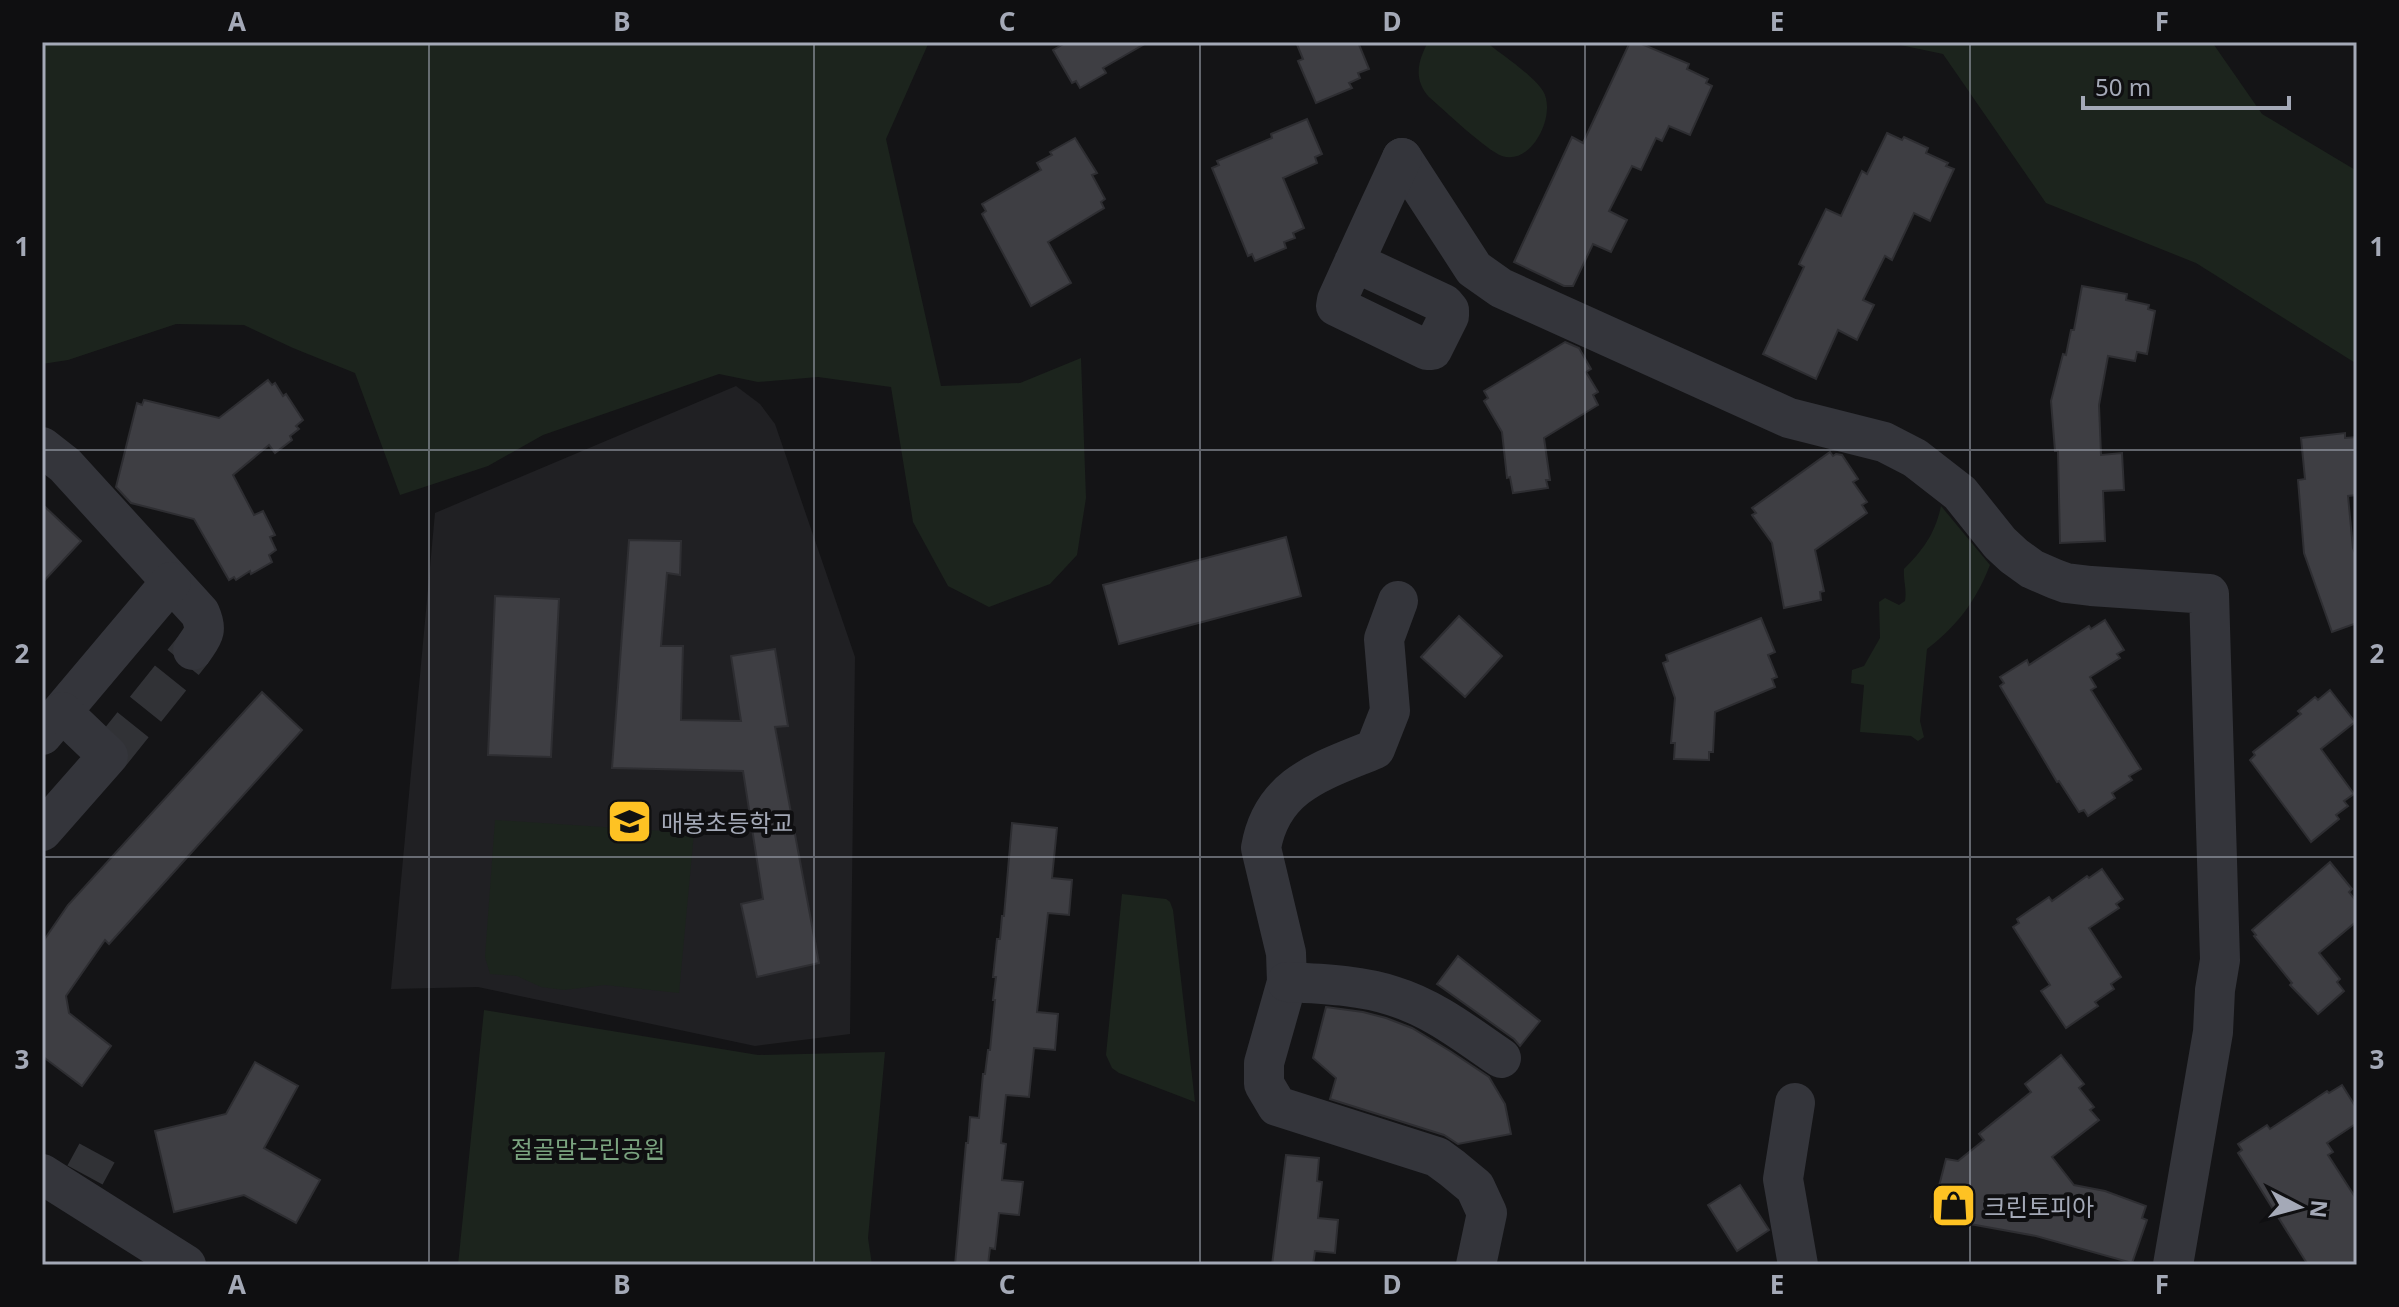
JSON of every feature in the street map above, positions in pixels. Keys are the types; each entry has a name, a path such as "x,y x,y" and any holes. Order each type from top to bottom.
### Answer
{"street":[{"path":"1354,262 1402,158 1474,269 1501,288 1789,418 1884,442 1915,458 1960,493 2014,556 2032,569 2055,579 2091,586 2209,594 2220,960 2213,1032 2173,1265"},
{"path":"42,447 65,465 200,613 205,624 204,634 193,650"},
{"path":"42,831 108,756 52,724 171,582"},
{"path":"1398,601 1384,639 1390,711 1375,749 1314,774 1278,802 1264,830 1261,848 1286,953 1287,982 1264,1063 1264,1084 1277,1106 1437,1157 1475,1187 1487,1213 1476,1265"},
{"path":"1287,982 1328,984 1393,996 1440,1017 1501,1058"},
{"path":"1795,1103 1783,1179 1798,1265"},
{"path":"67,1181 186,1265"}],"shaded area":[{"name":"매봉초등학교","path":"736,386 760,404 775,424 855,657 850,1034 755,1046 478,987 391,989 435,513"}],"green space":[{"path":"42,42 929,42 886,139 941,386 1020,383 1081,358 1086,498 1077,555 1050,584 989,607 948,586 913,522 891,387 818,377 758,382 719,374 543,435 488,466 400,495 355,373 244,325 176,324 68,360 42,364"},
{"path":"1428,42 1486,42 1532,79 1543,91 1547,112 1532,146 1513,157 1502,156 1429,97 1419,77"},
{"path":"1886,42 2212,42 2262,114 2357,171 2357,364 2196,263 2046,203 1943,54"},
{"path":"1941,506 1990,565 1964,612 1927,649 1920,721 1924,737 1918,741 1911,736 1860,732 1864,685 1851,683 1852,670 1864,666 1880,638 1879,602 1885,598 1899,605 1905,601 1904,569 1927,541"},
{"path":"495,820 694,833 679,993 605,985 564,990 541,987 517,976 490,974 485,957"},
{"path":"1122,894 1166,899 1173,910 1195,1102 1119,1073 1112,1068 1106,1055"},
{"name":"절골말근린공원","path":"484,1010 758,1055 885,1052 868,1238 872,1265 458,1265"}],"building":[{"path":"1067,42 1148,42 1103,68 1106,73 1080,88 1076,81 1072,83 1053,50"},
{"path":"1296,42 1358,42 1369,69 1358,73 1360,78 1349,83 1352,88 1316,103 1298,61 1303,59"},
{"path":"1630,42 1637,42 1689,64 1687,69 1708,79 1706,83 1712,86 1690,135 1669,126 1662,141 1656,138 1641,170 1632,166 1609,211 1627,220 1611,252 1593,244 1573,286 1564,286 1514,262 1572,137 1583,143"},
{"path":"1307,119 1322,154 1315,157 1317,163 1283,178 1304,228 1293,233 1295,238 1284,242 1286,248 1255,261 1252,254 1248,256 1212,168 1219,165 1217,161 1272,138 1271,134"},
{"path":"1887,133 1928,148 1926,153 1954,169 1930,221 1914,213 1892,260 1885,256 1863,300 1874,305 1857,340 1838,330 1816,379 1763,354 1804,267 1799,264 1826,209 1841,216 1862,171 1867,174"},
{"path":"1075,138 1097,173 1092,175 1105,199 1101,202 1104,208 1048,242 1071,283 1031,306 982,214 986,211 982,204 1041,170 1037,163"},
{"path":"2082,286 2127,294 2126,300 2149,305 2148,309 2155,311 2147,354 2137,352 2135,361 2108,356 2099,405 2101,455 2122,453 2124,490 2103,491 2105,541 2060,543 2058,451 2055,451 2051,401 2063,354 2066,355 2071,330 2074,330"},
{"path":"1565,342 1579,348 1591,369 1586,372 1598,392 1593,395 1598,405 1544,438 1550,480 1546,480 1548,488 1513,493 1510,477 1507,478 1502,432 1484,401 1488,398 1484,391"},
{"path":"268,380 272,385 275,383 283,396 286,394 303,420 296,426 299,429 290,436 292,440 275,453 269,445 233,475 254,515 263,511 275,535 270,537 276,550 269,555 272,562 251,574 250,571 236,580 234,577 229,580 194,519 131,503 116,487 137,403 142,405 144,400 219,418"},
{"path":"2345,433 2345,438 2357,437 2357,495 2348,496 2353,548 2357,558 2357,623 2332,632 2304,553 2298,480 2305,479 2301,438"},
{"path":"1830,452 1833,456 1842,455 1858,479 1853,482 1867,502 1862,505 1867,513 1815,550 1824,591 1820,592 1821,600 1784,608 1772,543 1752,515 1756,513 1752,508"},
{"path":"42,504 81,541 42,583"},
{"path":"1286,537 1301,596 1119,644 1103,585"},
{"path":"629,540 681,541 680,575 667,573 661,646 683,646 681,720 741,721 731,656 775,649 788,726 775,727 819,963 757,977 741,904 763,899 743,771 612,768"},
{"path":"495,596 559,599 551,757 488,755"},
{"path":"1459,616 1502,656 1465,697 1421,657"},
{"path":"1761,618 1775,652 1768,655 1777,677 1772,679 1775,687 1715,712 1713,752 1709,752 1709,760 1674,759 1675,743 1671,743 1675,698 1663,663 1668,661 1666,655"},
{"path":"2105,620 2124,650 2117,654 2120,658 2090,677 2096,687 2091,690 2141,769 2129,776 2132,780 2112,793 2115,798 2088,816 2084,810 2079,812 2057,782 2000,686 2004,683 2000,677 2027,660 2029,665 2089,626 2091,629"},
{"path":"2330,690 2355,722 2321,749 2354,794 2344,801 2348,806 2336,815 2339,819 2311,842 2250,760 2255,755 2253,752 2301,714 2298,711"},
{"path":"262,692 302,730 109,944 105,940 66,996 69,1013 111,1046 82,1086 42,1056 42,943 68,905"},
{"path":"1012,823 1057,828 1052,878 1072,880 1069,915 1048,913 1037,1012 1058,1014 1055,1050 1034,1048 1029,1097 1006,1095 1001,1143 1006,1144 1002,1180 1023,1182 1019,1215 999,1213 995,1249 990,1248 988,1265 955,1265 970,1117 979,1118 983,1074 990,1050 996,977 993,977 997,939 1000,939 1004,916"},
{"path":"2330,862 2352,889 2349,892 2357,902 2357,921 2319,953 2340,979 2337,982 2344,991 2318,1014 2290,985 2292,983 2252,930"},
{"path":"2102,869 2123,899 2116,904 2119,908 2089,928 2121,977 2111,984 2114,989 2095,1002 2098,1006 2066,1028 2041,991 2050,985 2013,927 2019,923 2017,919 2049,897 2052,901"},
{"path":"1458,956 1540,1021 1520,1046 1437,984"},
{"path":"1326,1007 1363,1012 1412,1028 1489,1077 1505,1104 1511,1134 1458,1144 1444,1135 1330,1099 1336,1078 1313,1058"},
{"path":"2061,1055 2084,1084 2079,1088 2094,1107 2090,1110 2099,1120 2052,1157 2074,1185 2105,1191 2146,1206 2142,1218 2147,1220 2132,1263 2036,1236 1931,1217 1946,1159 1958,1161 1984,1140 1979,1134 2031,1092 2025,1084"},
{"path":"255,1062 298,1086 264,1148 320,1180 296,1223 244,1195 174,1212 155,1131 226,1114"},
{"path":"2342,1085 2357,1109 2357,1123 2327,1143 2333,1152 2328,1155 2357,1200 2357,1265 2308,1265 2238,1153 2242,1150 2238,1144 2267,1125 2270,1129 2327,1091 2329,1093"},
{"path":"1286,1155 1319,1158 1317,1181 1322,1182 1318,1218 1338,1220 1335,1253 1315,1251 1313,1265 1272,1265"},
{"path":"1740,1185 1769,1230 1737,1251 1708,1205"}],"tunnel":[{"path":"108,756 193,650"},
{"path":"85,1175 97,1153"}],"place":[{"name":"매봉초등학교","path":"630,822"},
{"name":"크린토피아","path":"1953,1206"}]}
